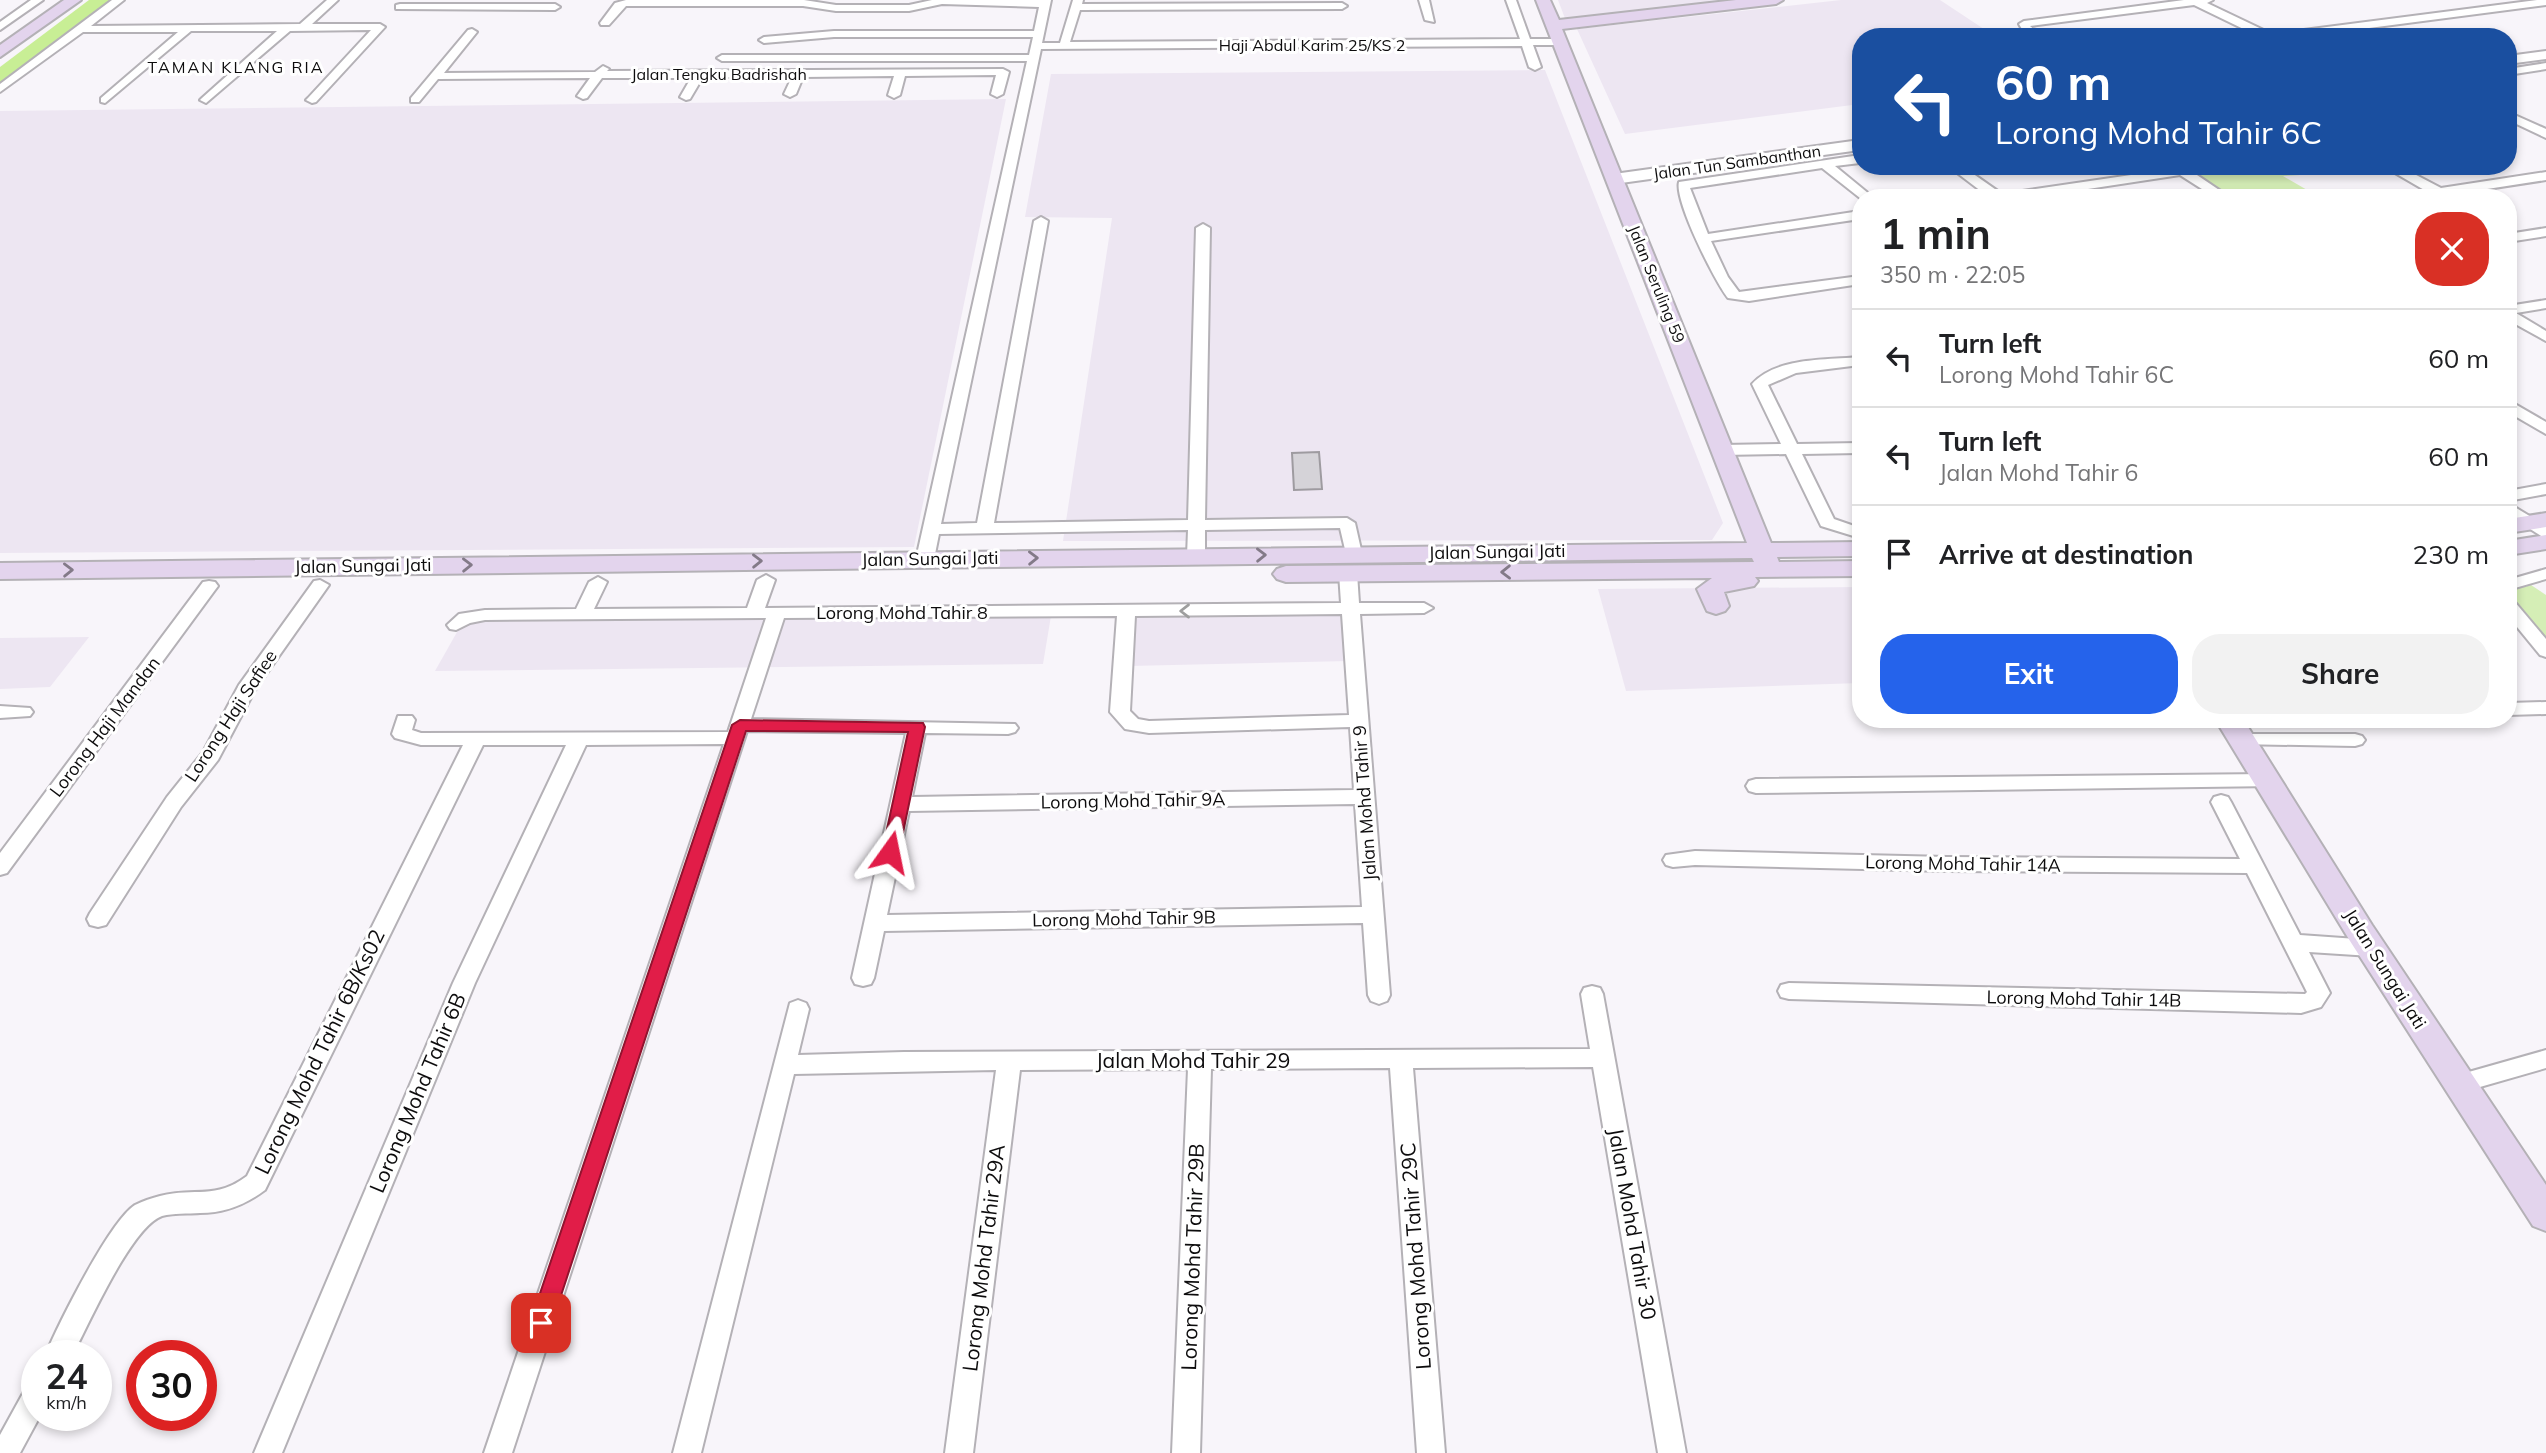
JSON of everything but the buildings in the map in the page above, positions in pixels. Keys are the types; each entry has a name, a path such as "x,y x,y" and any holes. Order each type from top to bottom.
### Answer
{"main road":[{"path":"0,52 74,0"},
{"name":"Jalan Seruling 59","path":"1543,0 1766,559"},
{"path":"1553,25 1701,4 1776,0"},
{"path":"1627,550 1712,540 1725,536 1745,522 1746,510 1785,536 1824,549"},
{"path":"2517,547 2546,542"},
{"name":"Jalan Sungai Jati","path":"0,571 1196,556 1544,571 1766,559 1824,549 1852,549"},
{"name":"Jalan Sungai Jati","path":"0,589 766,580 1350,564 1627,550 1766,559 1852,568"},
{"path":"1544,571 1576,580 1675,583 1691,591 1706,606 1710,589 1723,582 1852,579"},
{"name":"Jalan Sungai Jati","path":"2236,729 2262,781 2545,1213"}],"street":[{"path":"0,27 38,0"},
{"path":"0,89 4,80 119,0"},
{"path":"303,27 333,0"},
{"path":"1424,0 1430,20"},
{"path":"1511,0 1535,67"},
{"path":"2026,28 2024,24 2208,0"},
{"path":"2194,1 2252,28"},
{"path":"605,23 619,5 626,4 803,3 822,11 909,8 915,5 965,6 1046,2 925,559"},
{"path":"2342,28 2546,2"},
{"path":"404,3 555,7"},
{"path":"1064,46 1077,4 1341,3 1343,20"},
{"path":"911,24 915,5"},
{"path":"206,100 287,27"},
{"path":"80,29 380,27 312,100"},
{"path":"105,100 189,28"},
{"path":"415,100 472,32"},
{"path":"764,40 834,34 1037,46"},
{"name":"Haji Abdul Karim 25/KS 2","path":"1037,46 1560,42"},
{"path":"722,58 1037,46"},
{"path":"2517,59 2546,55"},
{"path":"2517,71 2546,66"},
{"path":"2522,70 2546,80"},
{"path":"583,96 602,71"},
{"name":"Jalan Tengku Badrishah","path":"435,76 602,71 699,74 1003,72 997,94"},
{"path":"894,95 900,73"},
{"path":"686,97 699,74"},
{"path":"790,94 799,74"},
{"path":"2517,120 2546,134"},
{"path":"2517,123 2521,122"},
{"name":"Jalan Tun Sambanthan","path":"1614,179 1852,146"},
{"path":"1852,160 1683,185 1704,238 1729,292 1734,296 1749,298 1852,282"},
{"path":"1824,164 1856,189"},
{"path":"1967,175 1987,189"},
{"path":"2055,189 2141,175"},
{"path":"2188,175 2210,189"},
{"path":"2406,175 2432,189"},
{"path":"2458,189 2546,176"},
{"path":"1704,238 1852,216"},
{"path":"985,527 1041,221"},
{"path":"1196,556 1203,228"},
{"path":"2517,237 2546,232"},
{"path":"2517,310 2546,304"},
{"path":"2517,318 2546,337"},
{"path":"1852,362 1783,372 1769,376 1760,384 1827,522 1852,530"},
{"path":"2517,411 2546,429"},
{"path":"1723,450 1852,448"},
{"path":"2517,494 2546,489"},
{"path":"2517,515 2532,526"},
{"name":"Jalan Mohd Tahir 9","path":"1197,524 1347,523 1379,995"},
{"path":"932,528 1197,524"},
{"path":"2517,583 2542,579"},
{"path":"754,613 766,580"},
{"path":"583,614 598,582"},
{"name":"Lorong Haji Safiee","path":"98,919 174,802 211,755 246,689 320,585"},
{"name":"Lorong Haji Mandan","path":"0,868 209,586"},
{"name":"Lorong Mohd Tahir 8","path":"456,625 472,616 583,614 1351,611 1423,608"},
{"path":"1126,612 1120,712 1132,725 1149,727 1360,721"},
{"path":"498,1453 777,613"},
{"path":"2517,616 2546,651"},
{"path":"2517,709 2546,708"},
{"path":"0,712 23,712"},
{"path":"405,719 402,734 421,739 579,738 917,727 1008,728"},
{"path":"863,978 917,727"},
{"path":"2236,729 2355,740"},
{"name":"Lorong Mohd Tahir 6B","path":"268,1453 464,983 579,738"},
{"name":"Lorong Mohd Tahir 6B/Ks02","path":"67,1340 125,1233 142,1214 180,1203 226,1203 256,1183 349,990 476,739"},
{"path":"1756,786 2262,781"},
{"name":"Lorong Mohd Tahir 9A","path":"901,804 1365,797"},
{"path":"2221,802 2254,866 2314,945 2371,948"},
{"name":"Lorong Mohd Tahir 14A","path":"1673,860 1695,858 1947,864 2254,866"},
{"name":"Lorong Mohd Tahir 9B","path":"875,923 1373,915"},
{"name":"Lorong Mohd Tahir 14B","path":"1789,991 2301,1004 2313,1001 2319,993 2314,945"},
{"name":"Jalan Mohd Tahir 30","path":"1592,994 1672,1453"},
{"path":"687,1453 798,1009"},
{"name":"Jalan Mohd Tahir 29","path":"784,1065 1603,1058"},
{"path":"2459,1084 2546,1059"},
{"name":"Lorong Mohd Tahir 29C","path":"1401,1060 1431,1453"},
{"name":"Lorong Mohd Tahir 29B","path":"1186,1453 1200,1061"},
{"name":"Lorong Mohd Tahir 29A","path":"959,1453 1009,1063"},
{"path":"5,1453 21,1424"}],"shaded area":[{"path":"1558,0 1753,0 1566,21"},
{"path":"1841,0 1940,0 1982,28 1852,28 1852,105 1625,134 1577,29"},
{"path":"1545,70 1723,523 1712,540 1063,541 1112,218 1025,217 1051,74"},
{"path":"1006,99 914,547 0,553 0,111"},
{"path":"1852,587 1852,683 1626,691 1598,589"},
{"path":"1344,615 1349,661 1129,666 1133,616"},
{"path":"1051,616 1043,664 435,671 461,625 477,620"},
{"path":"89,637 50,687 0,689 0,638"}],"green space":[{"path":"2194,175 2301,175 2283,176 2305,189 2218,189"},
{"path":"2531,585 2546,595 2546,643 2517,606 2517,589"}],"waterway":[{"path":"0,77 101,0"}],"district":[{"name":"TAMAN KLANG RIA","path":"236,67"}],"route":[{"path":"541,1323 740,725 917,727 890,852"}]}
